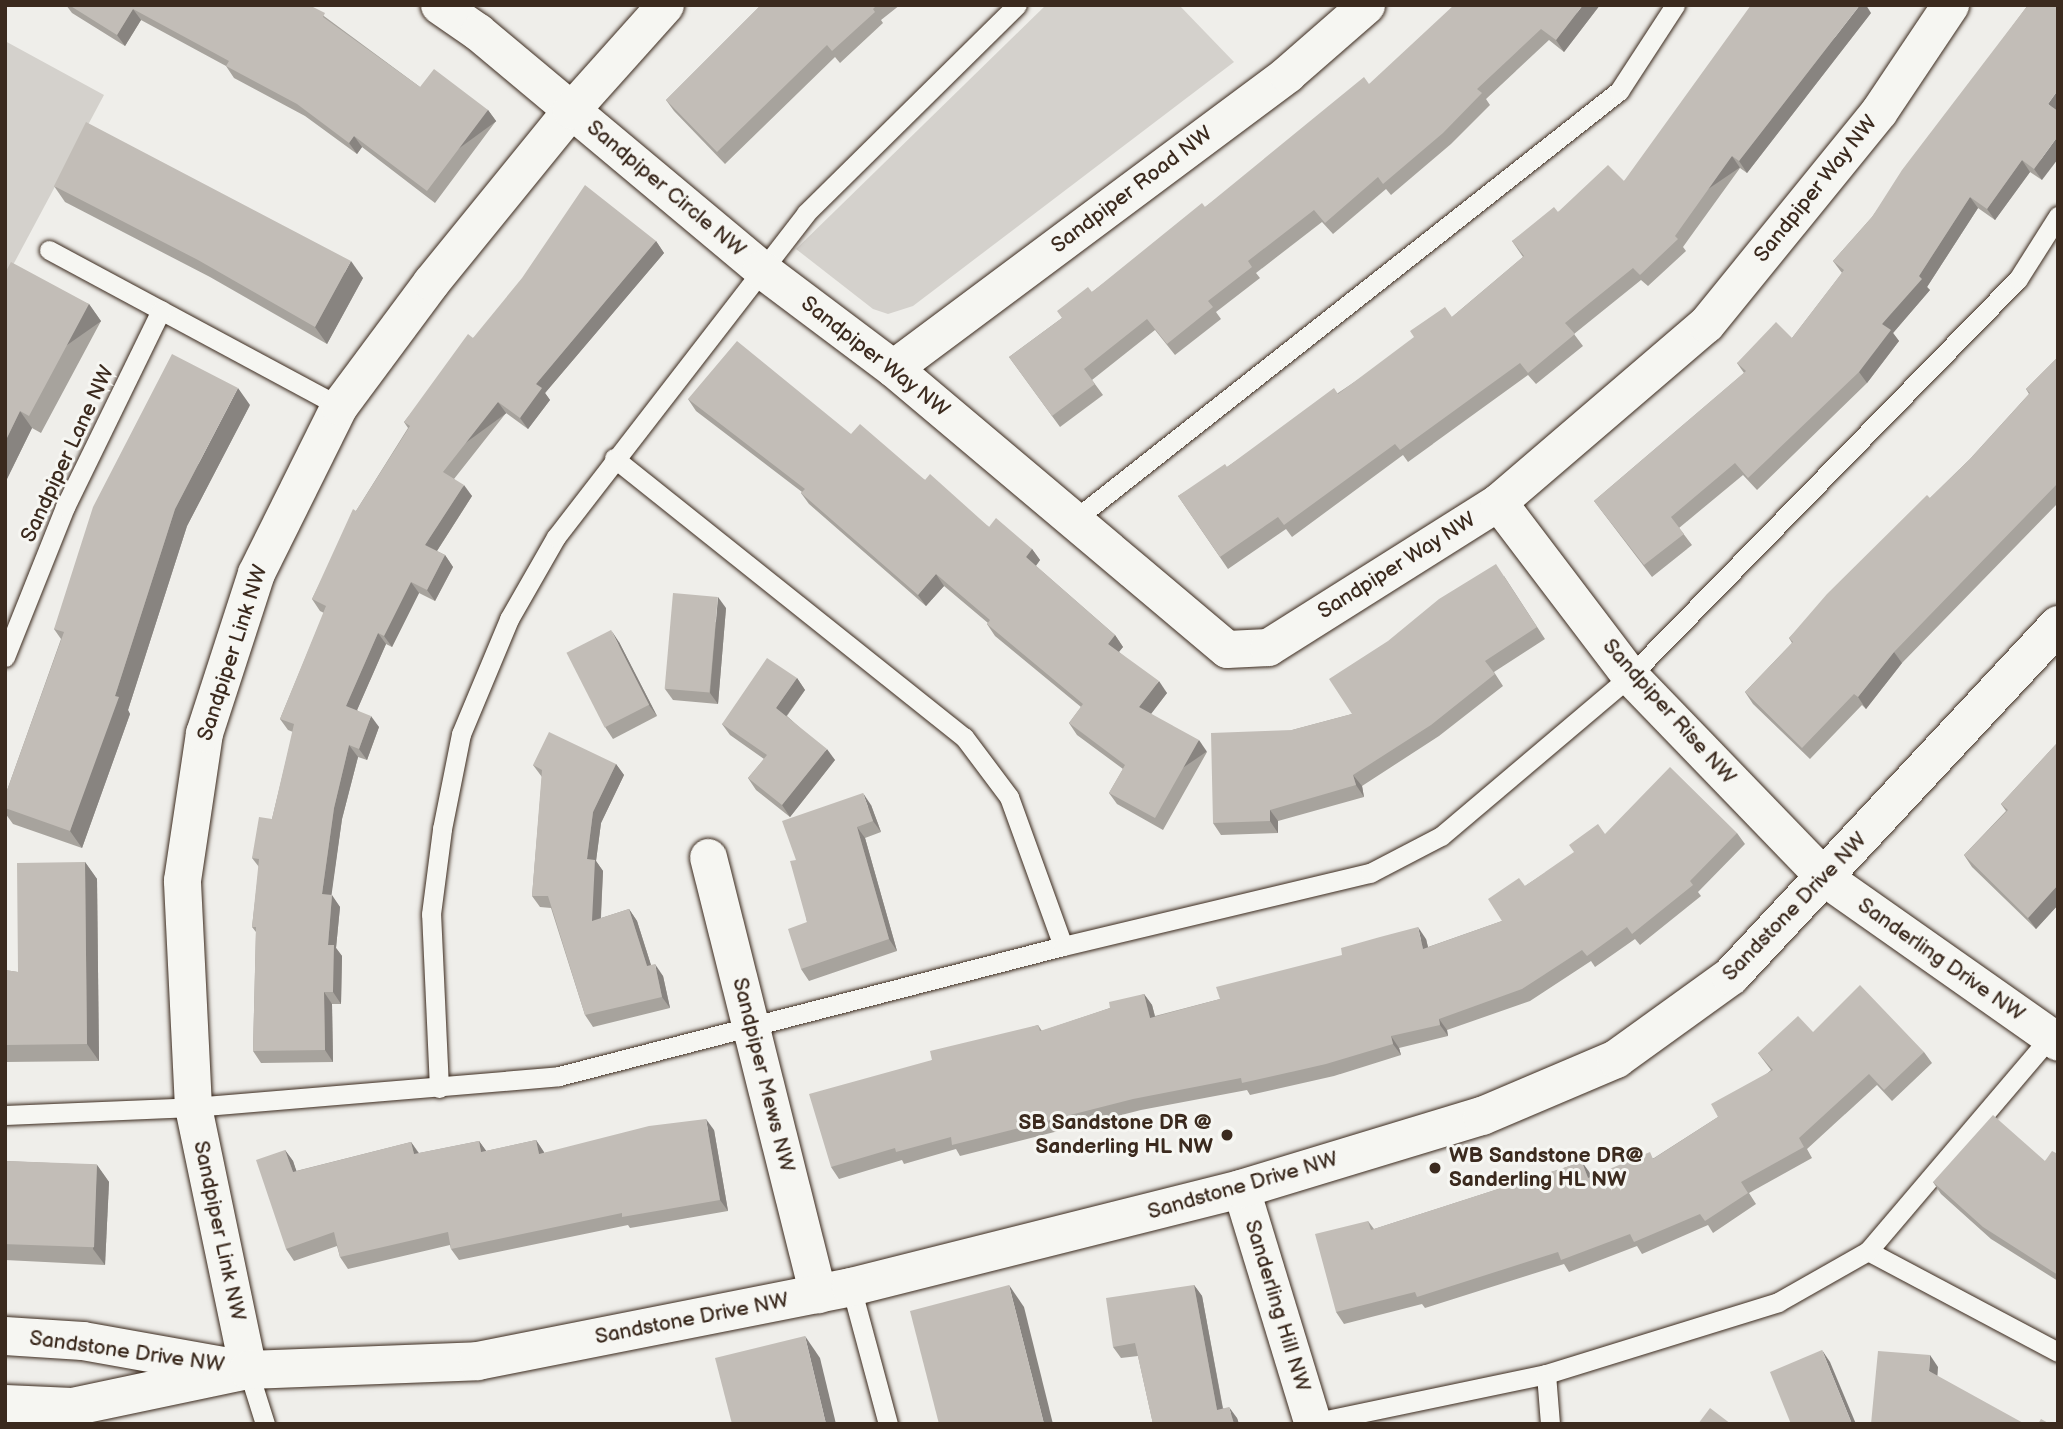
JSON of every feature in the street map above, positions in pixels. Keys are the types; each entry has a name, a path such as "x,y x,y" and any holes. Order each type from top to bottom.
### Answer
{"street":[{"name":"Sandpiper Circle NW","path":"439,5 571,110 761,269"},
{"name":"Sandpiper Circle NW","path":"571,110 665,5"},
{"name":"Sandpiper Road NW","path":"893,368 1287,74 1366,5"},
{"name":"Sandpiper Way NW","path":"761,269 893,368 1227,649 1268,647 1497,502 1706,324 1879,111 1950,5"},
{"name":"Sandpiper Link NW","path":"248,1370 192,1107 182,880 204,733 256,573 339,405 431,282 571,110"},
{"name":"Sandpiper Rise NW","path":"1497,502 1630,676 1825,878"},
{"name":"Sandstone Drive NW","path":"5,1404 72,1407 248,1370 478,1361 835,1290 1241,1189 1482,1116 1616,1059 1731,976 2058,625"},
{"name":"Sandpiper Mews NW","path":"708,857 750,1027 835,1290"},
{"name":"Sanderling Drive NW","path":"1825,878 2055,1035"},
{"name":"Sanderling Hill NW","path":"1241,1189 1313,1423"},
{"name":"Sandstone Drive NW","path":"5,1336 83,1341 248,1370"}],"lane":[{"path":"439,1088 431,914 461,734 509,619 556,537 614,458 806,213 1017,5"},
{"path":"1074,520 1619,91 1675,5"},
{"path":"5,1115 192,1107 559,1076 1063,946 1370,873 1441,836 1630,676 2018,279 2058,216"},
{"path":"49,250 339,405"},
{"name":"Sandpiper Lane NW","path":"5,657 65,507 161,310"},
{"path":"614,458 964,737 1009,796 1063,946"},
{"path":"1313,1423 1546,1374 1778,1301 1868,1251 2055,1035"},
{"path":"1868,1251 2058,1352"},
{"path":"835,1290 888,1424"},
{"path":"248,1370 265,1424"},
{"path":"1546,1374 1550,1424"}],"shaded area":[{"path":"1046,5 1179,5 1234,62 913,306 888,314 873,309 796,249"},
{"path":"5,41 104,95 5,280"}],"building":[{"path":"69,5 309,5 325,13 323,17 420,87 434,69 488,110 427,191 354,136 349,143 297,104 226,66 229,61 133,9 117,35"},
{"path":"761,5 877,5 873,9 875,12 832,51 827,45 717,152 666,100"},
{"path":"1454,5 1583,5 1556,40 1541,29 1477,89 1482,93 1443,133 1383,184 1378,177 1325,223 1314,210 1248,261 1252,267 1208,301 1213,307 1167,344 1147,319 1084,369 1095,384 1052,416 1009,357 1062,318 1057,311 1088,287 1092,292 1202,203 1205,207 1364,77 1369,84"},
{"path":"1751,5 1860,5 1739,161 1732,156 1675,236 1678,239 1640,275 1633,268 1565,323 1575,334 1528,373 1520,363 1400,450 1395,444 1284,525 1278,517 1220,557 1178,496 1225,464 1227,467 1334,388 1338,394 1414,337 1410,331 1445,307 1452,317 1524,256 1512,241 1554,207 1558,212 1608,165 1624,181"},
{"path":"2028,5 2058,5 2058,90 2048,104 2058,111 2058,136 2034,169 2022,160 1987,209 1970,197 1919,276 1922,279 1882,324 1891,330 1859,372 1748,478 1735,463 1671,517 1684,534 1644,565 1594,501 1746,371 1737,363 1776,322 1792,338 1844,270 1833,261 1872,217 1902,170"},
{"path":"86,122 351,261 315,327 198,260 54,186"},
{"path":"585,185 656,241 536,384 542,388 520,418 498,402 443,472 464,485 425,545 445,555 427,590 411,582 384,636 378,633 346,706 371,716 359,749 349,745 334,808 322,894 332,895 328,945 334,945 333,992 324,992 325,1050 253,1051 256,927 252,927 259,859 252,858 259,817 272,819 294,724 280,719 326,606 312,599 353,509 356,511 410,426 404,422 468,334 473,338 522,278"},
{"path":"11,262 89,304 29,416 20,411 5,442 5,273"},
{"path":"737,341 851,434 860,424 925,480 930,474 989,527 996,518 1032,549 1026,557 1115,635 1108,644 1159,681 1139,707 1199,740 1155,818 1109,793 1125,765 1069,723 1083,704 987,624 990,620 936,574 918,595 801,493 805,489 688,399"},
{"path":"172,354 238,388 175,509 115,696 119,697 70,831 5,808 5,796 64,632 54,629 93,507"},
{"path":"2058,357 2058,483 1894,652 1858,697 1854,694 1802,748 1745,692 1793,642 1789,638 1827,594 1927,495 1930,498 1970,459 2030,393 2026,389"},
{"path":"1496,564 1537,627 1485,661 1495,674 1431,725 1353,775 1356,785 1270,810 1270,821 1213,823 1211,733 1292,730 1352,714 1329,679 1388,641 1439,599"},
{"path":"673,593 718,597 709,693 665,689"},
{"path":"611,630 649,705 605,728 566,653"},
{"path":"767,658 797,678 776,708 827,749 782,805 748,778 767,755 722,724"},
{"path":"549,732 616,764 593,812 587,859 595,860 592,921 629,909 647,966 655,964 662,997 585,1015 548,896 532,896 542,770 533,765"},
{"path":"2058,742 2058,885 2028,918 1964,855 2008,810 2001,804"},
{"path":"1670,767 1737,833 1690,881 1693,885 1632,934 1627,927 1587,956 1582,950 1522,989 1439,1019 1440,1025 1391,1036 1393,1044 1326,1064 1242,1083 1241,1078 1133,1099 952,1145 951,1137 896,1152 895,1148 831,1167 809,1094 932,1060 930,1051 1038,1025 1040,1031 1110,1008 1109,1002 1144,994 1150,1018 1220,999 1216,987 1342,955 1341,948 1380,937 1418,927 1423,949 1502,921 1488,899 1519,878 1525,886 1574,852 1569,845 1598,824 1605,834"},
{"path":"863,793 873,821 857,827 889,939 801,969 788,929 807,922 790,861 796,860 782,821"},
{"path":"85,862 87,1044 5,1045 5,970 18,972 17,863"},
{"path":"1860,985 1924,1052 1884,1090 1869,1074 1799,1138 1804,1147 1741,1182 1748,1193 1705,1221 1700,1214 1634,1242 1630,1234 1561,1260 1558,1252 1417,1297 1415,1292 1336,1312 1315,1234 1368,1221 1371,1230 1582,1162 1588,1178 1650,1152 1653,1159 1718,1117 1711,1104 1773,1070 1758,1053 1798,1016 1813,1032"},
{"path":"1993,1115 2045,1161 2052,1151 2058,1154 2058,1275 1983,1227 1933,1182"},
{"path":"706,1119 720,1200 622,1217 622,1213 451,1249 448,1232 340,1257 334,1232 286,1249 256,1160 285,1150 293,1172 411,1142 414,1154 479,1141 481,1152 536,1140 539,1154 649,1126"},
{"path":"5,1161 97,1164 94,1247 5,1244"},
{"path":"1009,1285 1044,1424 939,1424 910,1311"},
{"path":"1194,1285 1217,1410 1229,1407 1234,1424 1153,1424 1135,1343 1113,1347 1106,1298"},
{"path":"805,1336 826,1424 732,1424 715,1358"},
{"path":"1822,1350 1852,1424 1791,1424 1770,1372"},
{"path":"1878,1351 1930,1355 1929,1371 2025,1424 1871,1424"},
{"path":"1710,1408 1731,1424 1698,1424"}],"place":[{"name":"SB Sandstone DR @ Sanderling HL NW","path":"1227,1135"},
{"name":"WB Sandstone DR@ Sanderling HL NW","path":"1435,1168"}]}
